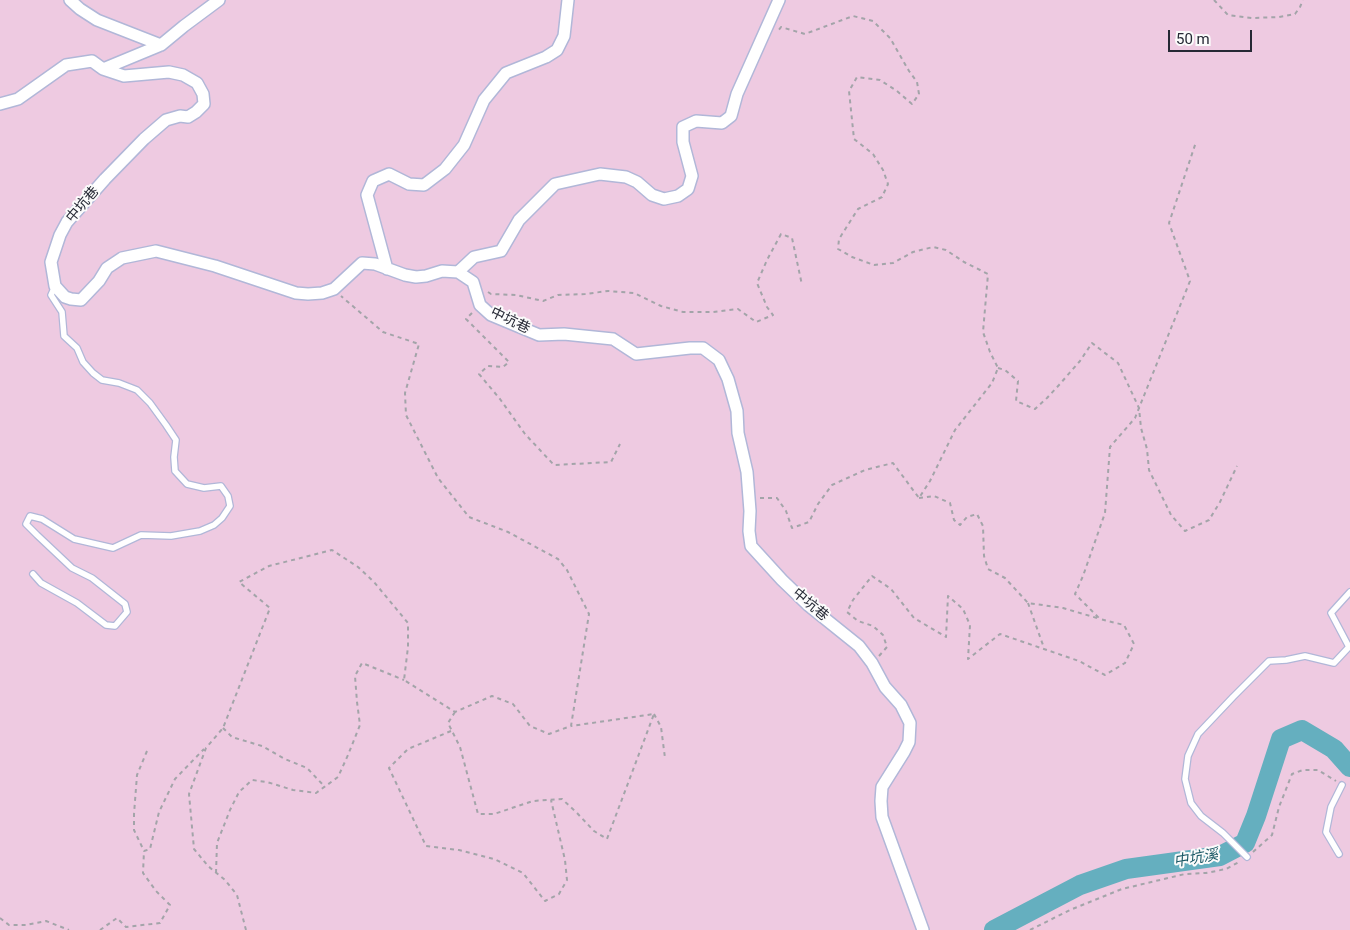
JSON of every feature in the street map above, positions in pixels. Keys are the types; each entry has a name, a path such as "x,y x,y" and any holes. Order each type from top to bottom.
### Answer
{"street":[{"path":"70,0 97,20 161,45"},
{"path":"0,104 18,99 66,65 92,61 103,69 161,45 206,4 219,0"},
{"path":"388,269 367,195 373,181 389,174 409,184 424,185 444,169 464,146 484,100 506,73 546,58 557,50 564,36 568,0"},
{"path":"458,272 474,258 501,251 519,220 555,184 600,174 626,177 637,182 652,195 664,199 678,196 688,189 692,176 683,142 683,127 696,121 722,123 731,116 737,94 779,0"},
{"name":"中坑巷","path":"55,286 51,262 60,235 67,222 105,179 144,139 166,120 180,116 188,117 204,104 203,94 196,83 183,75 169,72 124,76 103,69"},
{"path":"55,286 65,297 81,300 99,281 107,268 122,258 156,251 215,266 296,292 322,293 334,289 362,263 375,264 416,277 442,271 458,272 474,282"},
{"name":"中坑巷","path":"474,282 480,305 492,315 539,335 564,334 613,339 636,354 703,348 719,360 728,380 737,411 738,433 747,472 751,546 808,605 859,646 872,662 885,687 901,705 910,723 909,742 882,787 882,817 923,930"}],"lane":[{"path":"33,574 41,583 77,603 106,625 115,626 127,612 125,604 92,578 72,568 26,524 30,516 42,520 74,539 113,548 141,535 171,536 214,525 222,518 230,506 228,496 221,486 204,488 187,484 175,471 176,440 166,424 143,396 136,390 119,383 102,380 83,362 77,348 64,336 62,312 51,295 55,286"},
{"path":"1246,857 1223,833 1201,816 1191,803 1186,779 1188,756 1198,734 1269,661 1305,656 1334,663 1349,647 1332,613 1350,592"},
{"path":"1339,854 1326,832 1331,807 1342,785"}],"path":[{"path":"1214,0 1228,15 1252,18 1279,17 1295,14 1303,0"},
{"path":"775,34 782,27 805,34 853,16 874,21 890,38 917,82 919,94 912,104 880,80 857,77 849,91 854,139 873,154 883,170 888,184 882,197 858,209 838,239 838,249 852,257 874,265 893,263 913,252 933,246 946,250 988,274 984,332 990,352 998,368 1005,370 1018,380 1016,401 1035,409 1080,361 1092,343 1118,362 1139,408 1141,428 1148,449 1149,470 1171,515 1185,532 1209,520 1237,466"},
{"path":"1100,618 1075,594 1105,513 1110,447 1135,418 1190,281 1169,222 1196,142"},
{"path":"474,282 491,294 516,295 543,301 558,295 608,291 634,293 661,306 683,312 713,312 738,309 756,322 772,315 757,283 781,234 792,238 802,285"},
{"path":"334,289 383,332 419,344 405,393 406,415 438,478 469,517 508,532 558,559 567,570 590,614 570,726"},
{"path":"480,305 466,319 509,362 503,368 488,366 480,374 525,434 554,465 583,465 611,462 620,444"},
{"path":"919,498 930,481 955,430 992,383 998,368"},
{"path":"749,498 777,498 786,511 792,528 809,522 818,504 832,485 864,470 893,463 919,498"},
{"path":"919,498 934,496 950,503 954,520 960,525 967,517 977,514 983,526 984,556 988,569 1005,578 1028,603 1044,648"},
{"path":"144,851 150,849 159,812 174,779 206,748 223,728 270,608 239,582 269,566 332,550 358,567 374,582 408,623 408,647 404,680"},
{"path":"872,662 887,647 884,635 873,626 858,621 847,612 853,600 872,576 891,589 914,618 946,636 948,596 963,609 970,625 968,659 1000,634 1080,661 1105,675 1125,663 1134,644 1124,625 1063,608 1028,603"},
{"path":"216,873 217,843 239,792 252,780 267,782 293,790 316,793 338,777 360,725 355,676 362,662 404,680 455,712"},
{"path":"492,696 513,704 530,726 549,734 570,726 654,714 607,839 594,832 562,798 533,801 494,814 478,814 460,747 448,723 455,712 492,696"},
{"path":"654,714 661,728 665,758"},
{"path":"223,728 232,737 262,746 285,759 307,768 325,786"},
{"path":"452,731 408,749 389,768 426,846 459,850 494,859 523,873 545,900 559,894 567,880 565,860 551,800"},
{"path":"206,748 189,794 194,849 237,895 246,930"},
{"path":"100,930 117,918 126,927 160,923 170,905 156,891 143,873 144,851 134,830 137,775 147,751"},
{"path":"1030,930 1070,910 1122,889 1185,874 1206,873 1226,869 1246,857 1272,835 1278,807 1292,774 1303,770 1318,770 1342,785"},
{"path":"0,918 9,926 46,921 69,930"}],"shaded area":[{"path":"0,0 1350,0 1350,930 0,930"}],"waterway":[{"name":"中坑溪","path":"994,930 1080,885 1126,869 1220,856 1245,843 1256,816 1281,739 1302,730 1334,749 1350,767"}]}
